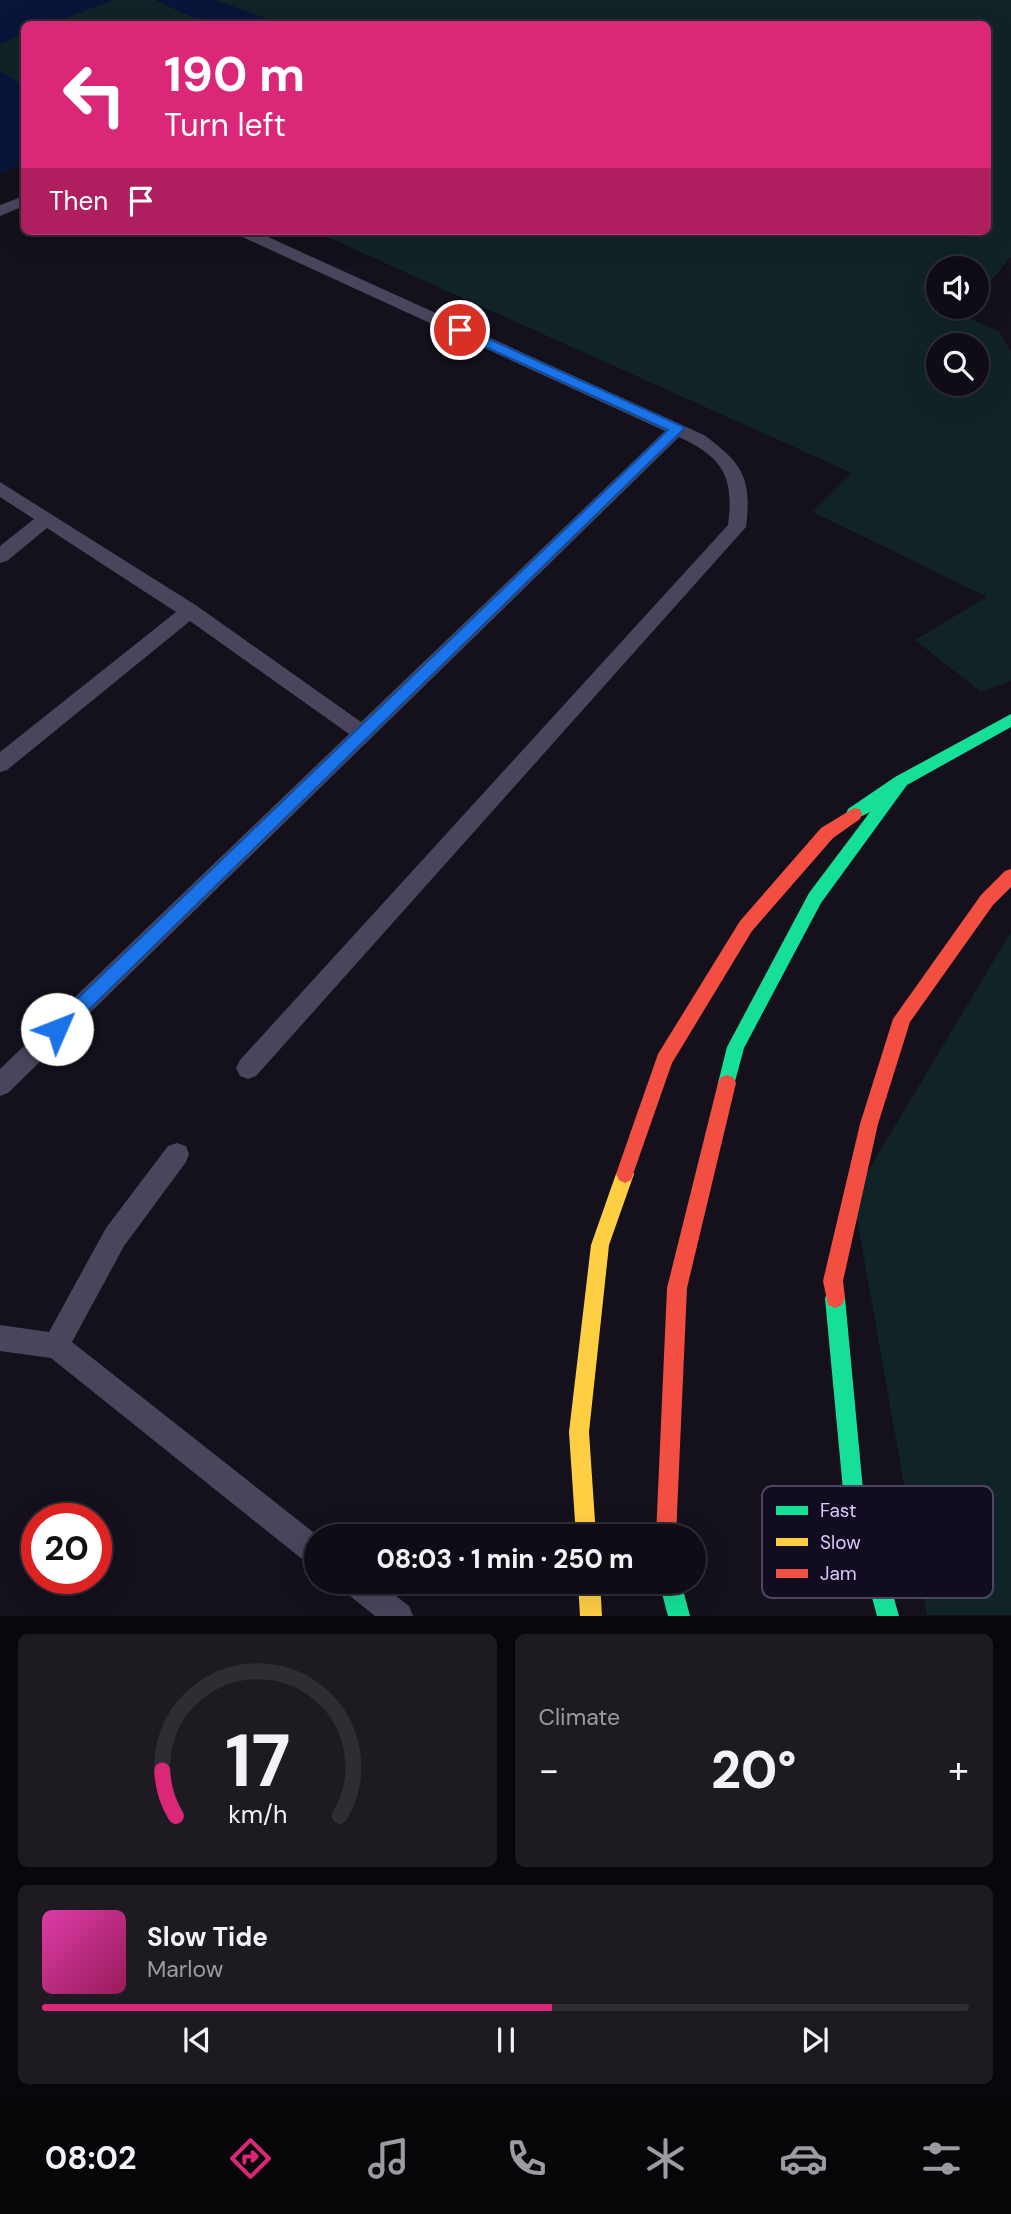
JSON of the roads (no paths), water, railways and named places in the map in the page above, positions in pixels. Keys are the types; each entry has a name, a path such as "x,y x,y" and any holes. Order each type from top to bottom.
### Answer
{"main road":[{"path":"585,1524 579,1432 600,1245 664,1059 746,926 827,833 901,782 1011,720"},
{"path":"667,1524 677,1289 736,1047 815,898 901,782"},
{"path":"853,1486 833,1281 869,1124 902,1019 987,900 1011,876"},
{"path":"590,1594 591,1615"},
{"path":"673,1594 679,1615"},
{"path":"883,1598 888,1615"}],"lane":[{"path":"0,211 21,202"},
{"path":"248,1068 737,527 742,490 731,464 698,439 251,235"},
{"path":"0,1085 677,429"},
{"path":"0,488 190,611 363,734"},
{"path":"0,556 47,518"},
{"path":"0,764 190,611"},
{"path":"56,1346 115,1237 177,1154"},
{"path":"0,1338 56,1346 304,1543"},
{"path":"371,1594 399,1615"}],"water":[{"path":"0,0 113,0 57,21 21,21 21,35 0,44"},
{"path":"155,0 214,0 273,21 201,21"},
{"path":"0,71 21,84 21,164 0,174"}]}
